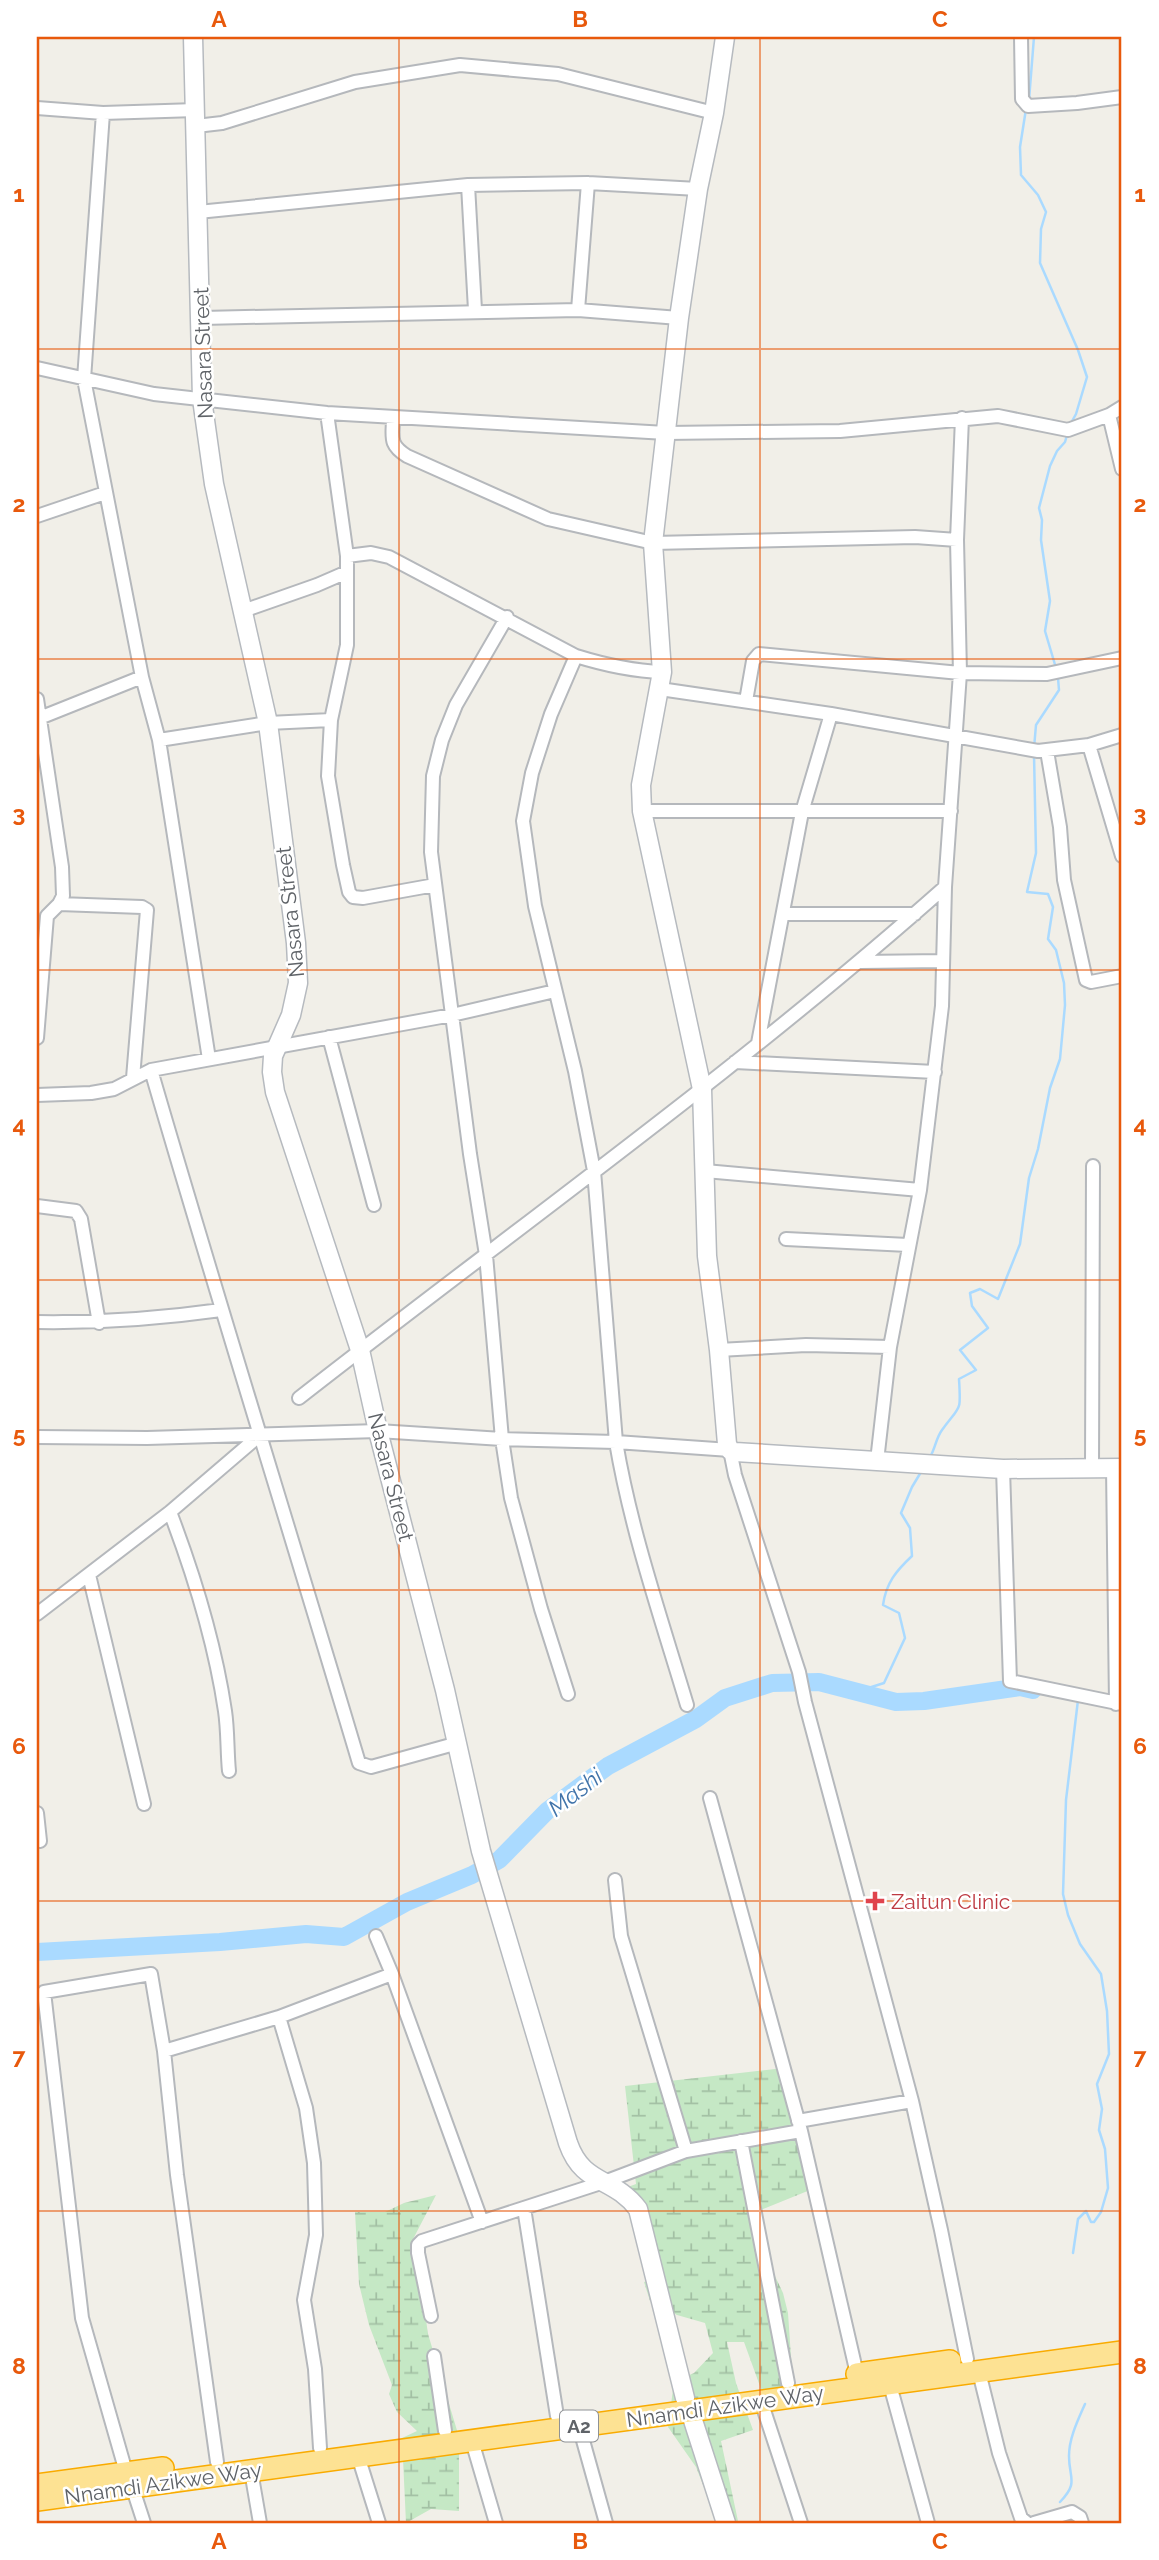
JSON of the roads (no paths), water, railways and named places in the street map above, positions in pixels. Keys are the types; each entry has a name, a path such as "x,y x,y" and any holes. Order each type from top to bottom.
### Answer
{"highway":[{"name":"Nnamdi Azikwe Way","path":"37,2500 218,2462 445,2431 557,2416 688,2404 761,2401 890,2385 973,2365 1122,2338"},
{"name":"Nnamdi Azikwe Way","path":"37,2485 251,2471 579,2426 788,2383 858,2374 1122,2352"}],"street":[{"name":"Nasara Street","path":"193,37 202,399 214,484 268,723 296,943 298,983 291,1016 276,1046 272,1072 275,1092 360,1350 481,1851 573,2159 582,2170 627,2195 638,2209 688,2404 726,2523"},
{"path":"725,37 679,318 653,543 661,680 641,785 642,811 702,1089 708,1256 727,1444 799,1672 912,2101 973,2365 1021,2518 1027,2523"},
{"path":"1021,37 1024,104 1077,103 1122,97"},
{"path":"37,108 196,118 222,123 355,82 460,65 558,74 714,113"},
{"path":"103,113 84,380 142,677 159,740 209,1059"},
{"path":"198,212 468,185 588,183 698,189"},
{"path":"578,310 588,183"},
{"path":"468,185 475,310"},
{"path":"202,318 475,310 578,310 679,318"},
{"path":"37,368 154,394 327,413 666,433 840,431 998,416 1068,430 1109,415 1122,407"},
{"path":"327,413 347,556 347,645 331,720 328,776 349,892 353,897 363,898 435,886"},
{"path":"1109,415 1122,469"},
{"path":"393,417 393,443 395,448 407,456 548,519 653,543 915,537 957,540"},
{"path":"877,1461 890,1348 920,1190 942,1006 945,887 960,673 957,540 962,418"},
{"path":"37,516 105,493"},
{"path":"347,556 371,553 389,557 507,617 576,656 746,701 1047,751 1089,745 1122,735"},
{"path":"243,611 347,572"},
{"path":"507,617 456,705 442,740 433,776 431,852 470,1154 486,1255 502,1439 511,1499 568,1694"},
{"path":"746,701 753,661 759,654 767,653 960,673 1064,673 1122,658"},
{"path":"576,656 551,714 532,773 523,821 534,906 575,1071 594,1171 616,1442 633,1522 687,1705"},
{"path":"38,718 142,677"},
{"path":"37,699 62,867 63,896 47,916 37,1038"},
{"path":"758,1043 802,813 831,714"},
{"path":"159,740 268,723 331,720"},
{"path":"1089,745 1122,856"},
{"path":"1047,751 1060,827 1064,880 1086,980 1091,982 1122,976"},
{"path":"642,811 951,811"},
{"path":"299,1398 702,1089 860,962 945,887"},
{"path":"58,904 142,907 147,910 133,1078"},
{"path":"783,914 915,914"},
{"path":"860,962 943,961"},
{"path":"37,1095 91,1093 114,1089 151,1070 452,1015 555,991"},
{"path":"330,1037 374,1205"},
{"path":"735,1062 935,1072"},
{"path":"151,1070 359,1763 371,1767 457,1743"},
{"path":"1091,1466 1093,1166"},
{"path":"705,1171 920,1190"},
{"path":"37,1206 76,1211 81,1219 99,1323"},
{"path":"786,1239 908,1245"},
{"path":"37,1322 99,1323 221,1310"},
{"path":"719,1350 806,1345 890,1348"},
{"path":"37,1437 147,1438 378,1430 502,1439 616,1442 925,1465 1003,1469 1091,1466 1118,1468 1119,1704 1010,1681 1003,1469"},
{"path":"37,1615 170,1512 261,1434"},
{"path":"170,1512 188,1560 225,1711 229,1771"},
{"path":"89,1575 144,1804"},
{"path":"710,1798 799,2126 858,2374"},
{"path":"37,1813 40,1841"},
{"path":"615,1880 621,1936 686,2151"},
{"path":"376,1936 482,2222"},
{"path":"144,2523 82,2318 44,1992 151,1974 164,2051 177,2175 218,2462"},
{"path":"164,2051 279,2017 392,1974"},
{"path":"279,2017 306,2108 314,2163 316,2235 304,2300 315,2369 320,2448"},
{"path":"430,2316 418,2245 422,2241 604,2182 686,2151 741,2141 912,2101"},
{"path":"741,2141 788,2383"},
{"path":"524,2208 557,2416"},
{"path":"434,2356 445,2431"},
{"path":"890,2385 928,2523"},
{"path":"761,2401 801,2523"},
{"path":"579,2426 606,2523"},
{"path":"472,2441 496,2523"},
{"path":"358,2456 379,2523"},
{"path":"251,2471 260,2523"},
{"path":"1034,2523 1072,2512 1080,2517 1082,2523"}],"waterway":[{"path":"1029,100 1034,37"},
{"path":"1026,109 1020,147 1021,175 1038,195 1046,212 1041,229 1040,263 1087,377 1071,423"},
{"path":"1056,668 1045,631 1050,601 1039,508 1050,466 1067,435"},
{"path":"1034,748 1036,725 1059,690 1058,678"},
{"path":"930,1457 940,1433 958,1408 959,1379 976,1370 960,1350 988,1328 972,1306 970,1293 980,1289 998,1299 1020,1244 1029,1178 1038,1149 1050,1088 1060,1059 1065,1005 1064,983 1056,950 1048,939 1053,907 1048,894 1027,892 1036,853 1034,754"},
{"path":"859,1691 884,1683 905,1638 899,1613 883,1605 893,1578 912,1556 910,1528 901,1513 921,1472"},
{"name":"Mashi","path":"37,1952 220,1942 306,1934 344,1937 407,1902 472,1875 499,1860 547,1811 608,1766 696,1719 725,1698 772,1683 819,1682 896,1702 924,1701 1020,1687 1033,1690"},
{"path":"1073,2253 1078,2219 1086,2211 1091,2222 1094,2222 1101,2212 1108,2188 1105,2149 1099,2130 1102,2109 1097,2084 1109,2054 1107,2011 1101,1974 1080,1944 1063,1894 1066,1800 1078,1700"},
{"path":"1060,2502 1071,2485 1071,2443 1085,2404"}],"place":[{"name":"Zaitun Clinic","path":"875,1901"}]}
